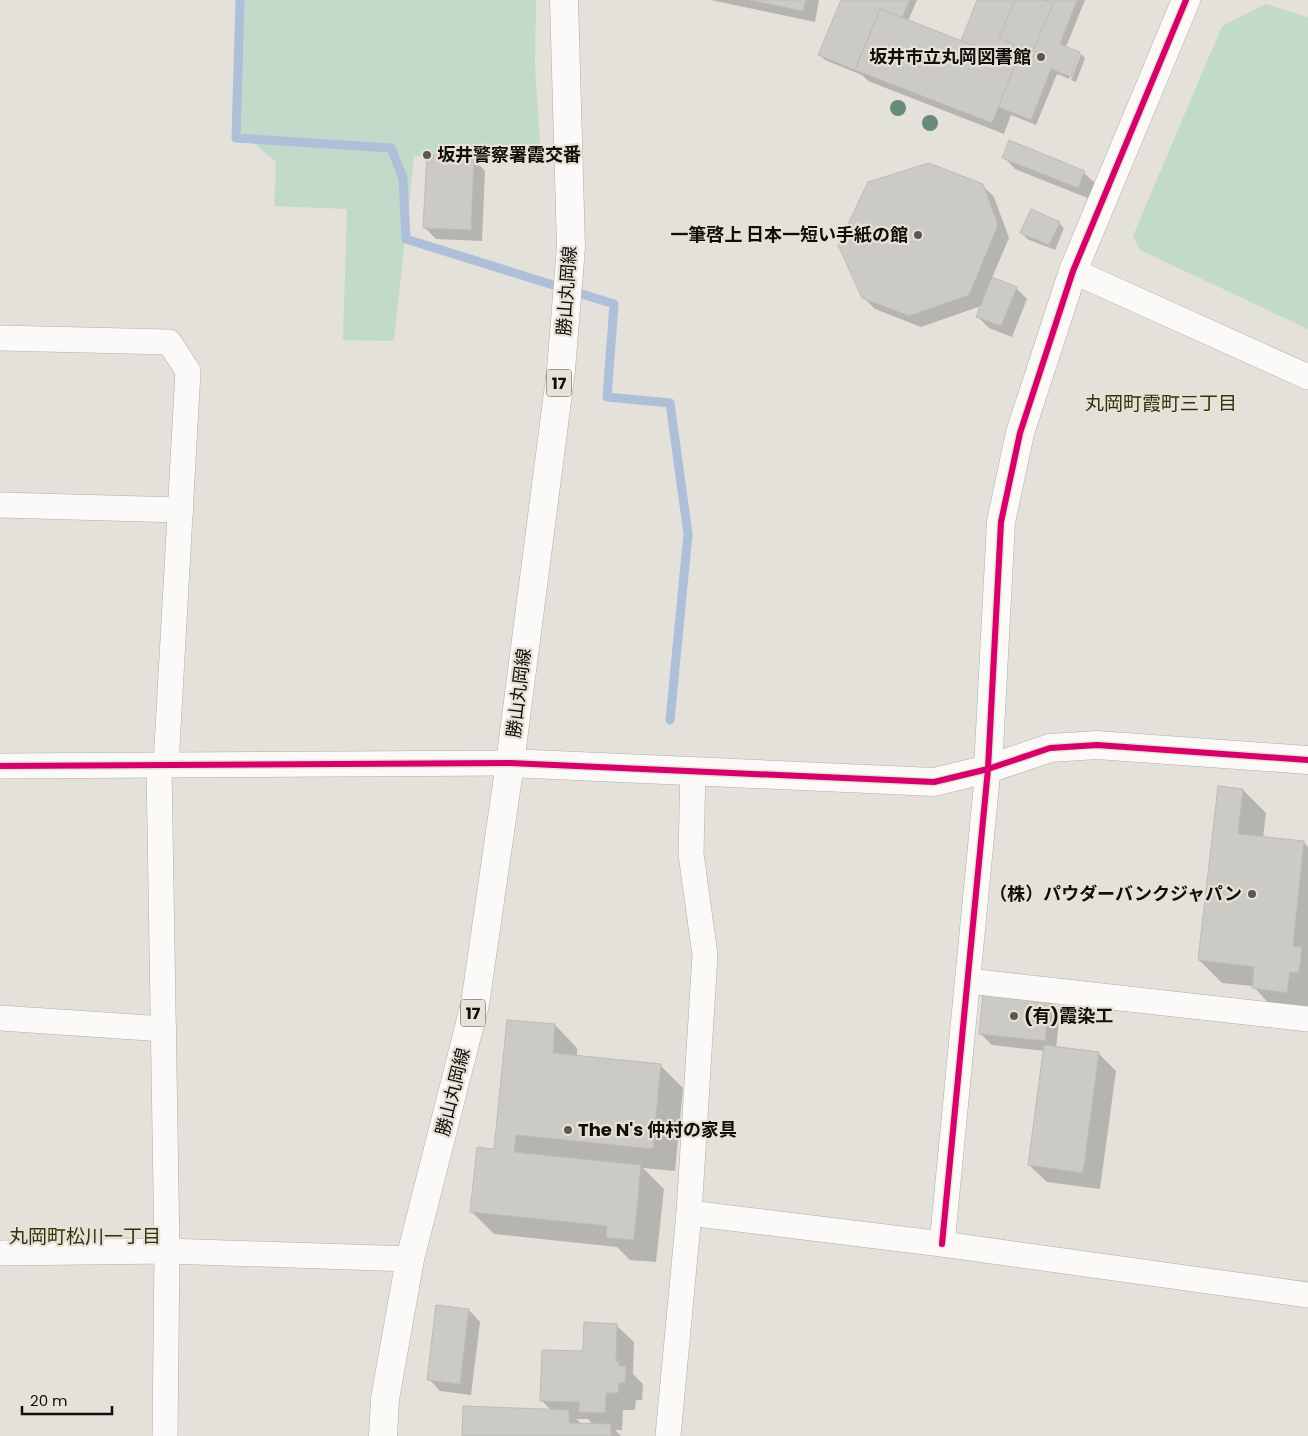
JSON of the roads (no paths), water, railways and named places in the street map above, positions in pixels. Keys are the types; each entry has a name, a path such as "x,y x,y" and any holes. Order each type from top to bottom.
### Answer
{"street":[{"name":"勝山丸岡線","path":"383,1436 385,1399 410,1259 475,1004 510,763 561,370 571,247 564,0"},
{"path":"942,1244 988,769 1001,522 1020,433 1073,271 1186,0"},
{"path":"1073,271 1308,377"},
{"path":"0,338 169,342 188,371 181,510 162,765 167,1251 166,1436"},
{"path":"0,505 181,510"},
{"path":"0,766 510,763 934,782 988,769 1050,748 1097,745 1308,760"},
{"path":"668,1436 689,1213 704,955 692,854 693,770"},
{"path":"968,981 1308,1019"},
{"path":"0,1018 164,1030"},
{"path":"689,1213 942,1244 1308,1295"},
{"path":"0,1253 167,1251 410,1259"}],"waterway":[{"path":"240,0 236,138 391,148 403,178 406,239 614,304 607,397 670,403 688,534 670,720"}],"place":[{"name":"坂井市立丸岡図書館","path":"1041,57"},
{"name":"坂井警察署霞交番","path":"427,155"},
{"name":"一筆啓上 日本一短い手紙の館","path":"918,235"},
{"name":"（株）パウダーバンクジャパン","path":"1252,894"},
{"name":"(有)霞染工","path":"1014,1016"},
{"name":"The N's 仲村の家具","path":"568,1130"}],"district":[{"name":"丸岡町霞町三丁目","path":"1161,403"},
{"name":"丸岡町松川一丁目","path":"85,1236"}]}
